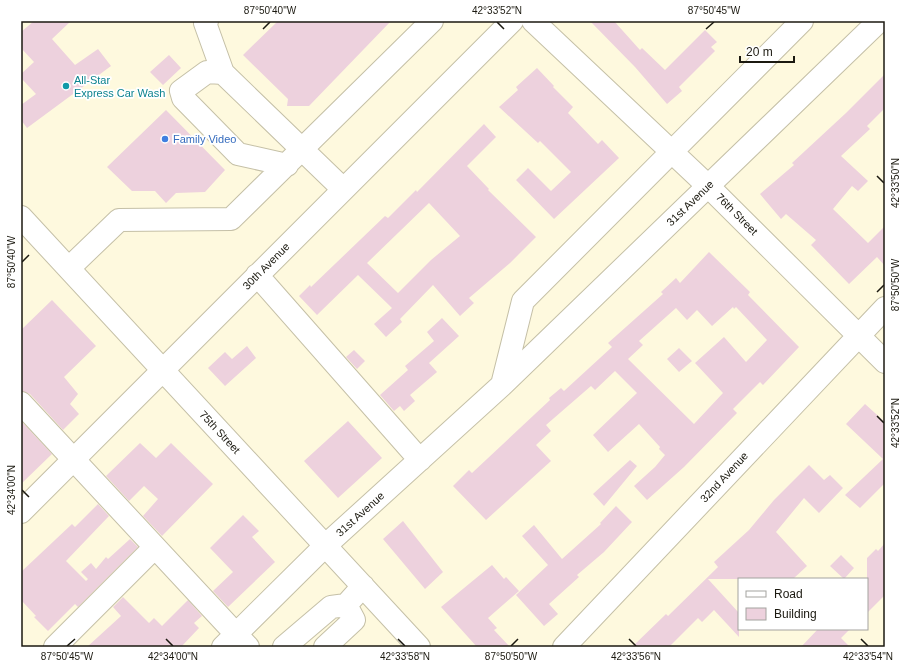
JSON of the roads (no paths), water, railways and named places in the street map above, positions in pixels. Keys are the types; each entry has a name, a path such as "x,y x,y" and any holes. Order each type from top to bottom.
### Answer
{"street":[{"path":"207,21 205,23 223,72 304,149 343,189"},
{"path":"69,268 119,220 231,219 304,149 432,21"},
{"name":"30th Avenue","path":"21,512 162,369 512,21"},
{"name":"76th Street","path":"533,21 672,151 859,334 885,362"},
{"path":"502,385 524,301 802,21"},
{"name":"31st Avenue","path":"235,643 326,545 502,385 879,21"},
{"path":"223,72 207,72 181,91 182,98 238,154 287,165"},
{"name":"75th Street","path":"21,217 420,647"},
{"path":"257,275 420,460"},
{"name":"32nd Avenue","path":"564,647 885,308"},
{"path":"21,403 155,547 235,643"},
{"path":"55,647 155,547"},
{"path":"284,647 331,608 346,605 363,586"},
{"path":"325,647 354,620 346,605"}],"place":[{"name":"All-Star Express Car Wash","path":"66,86"},
{"name":"Family Video","path":"165,139"}]}
